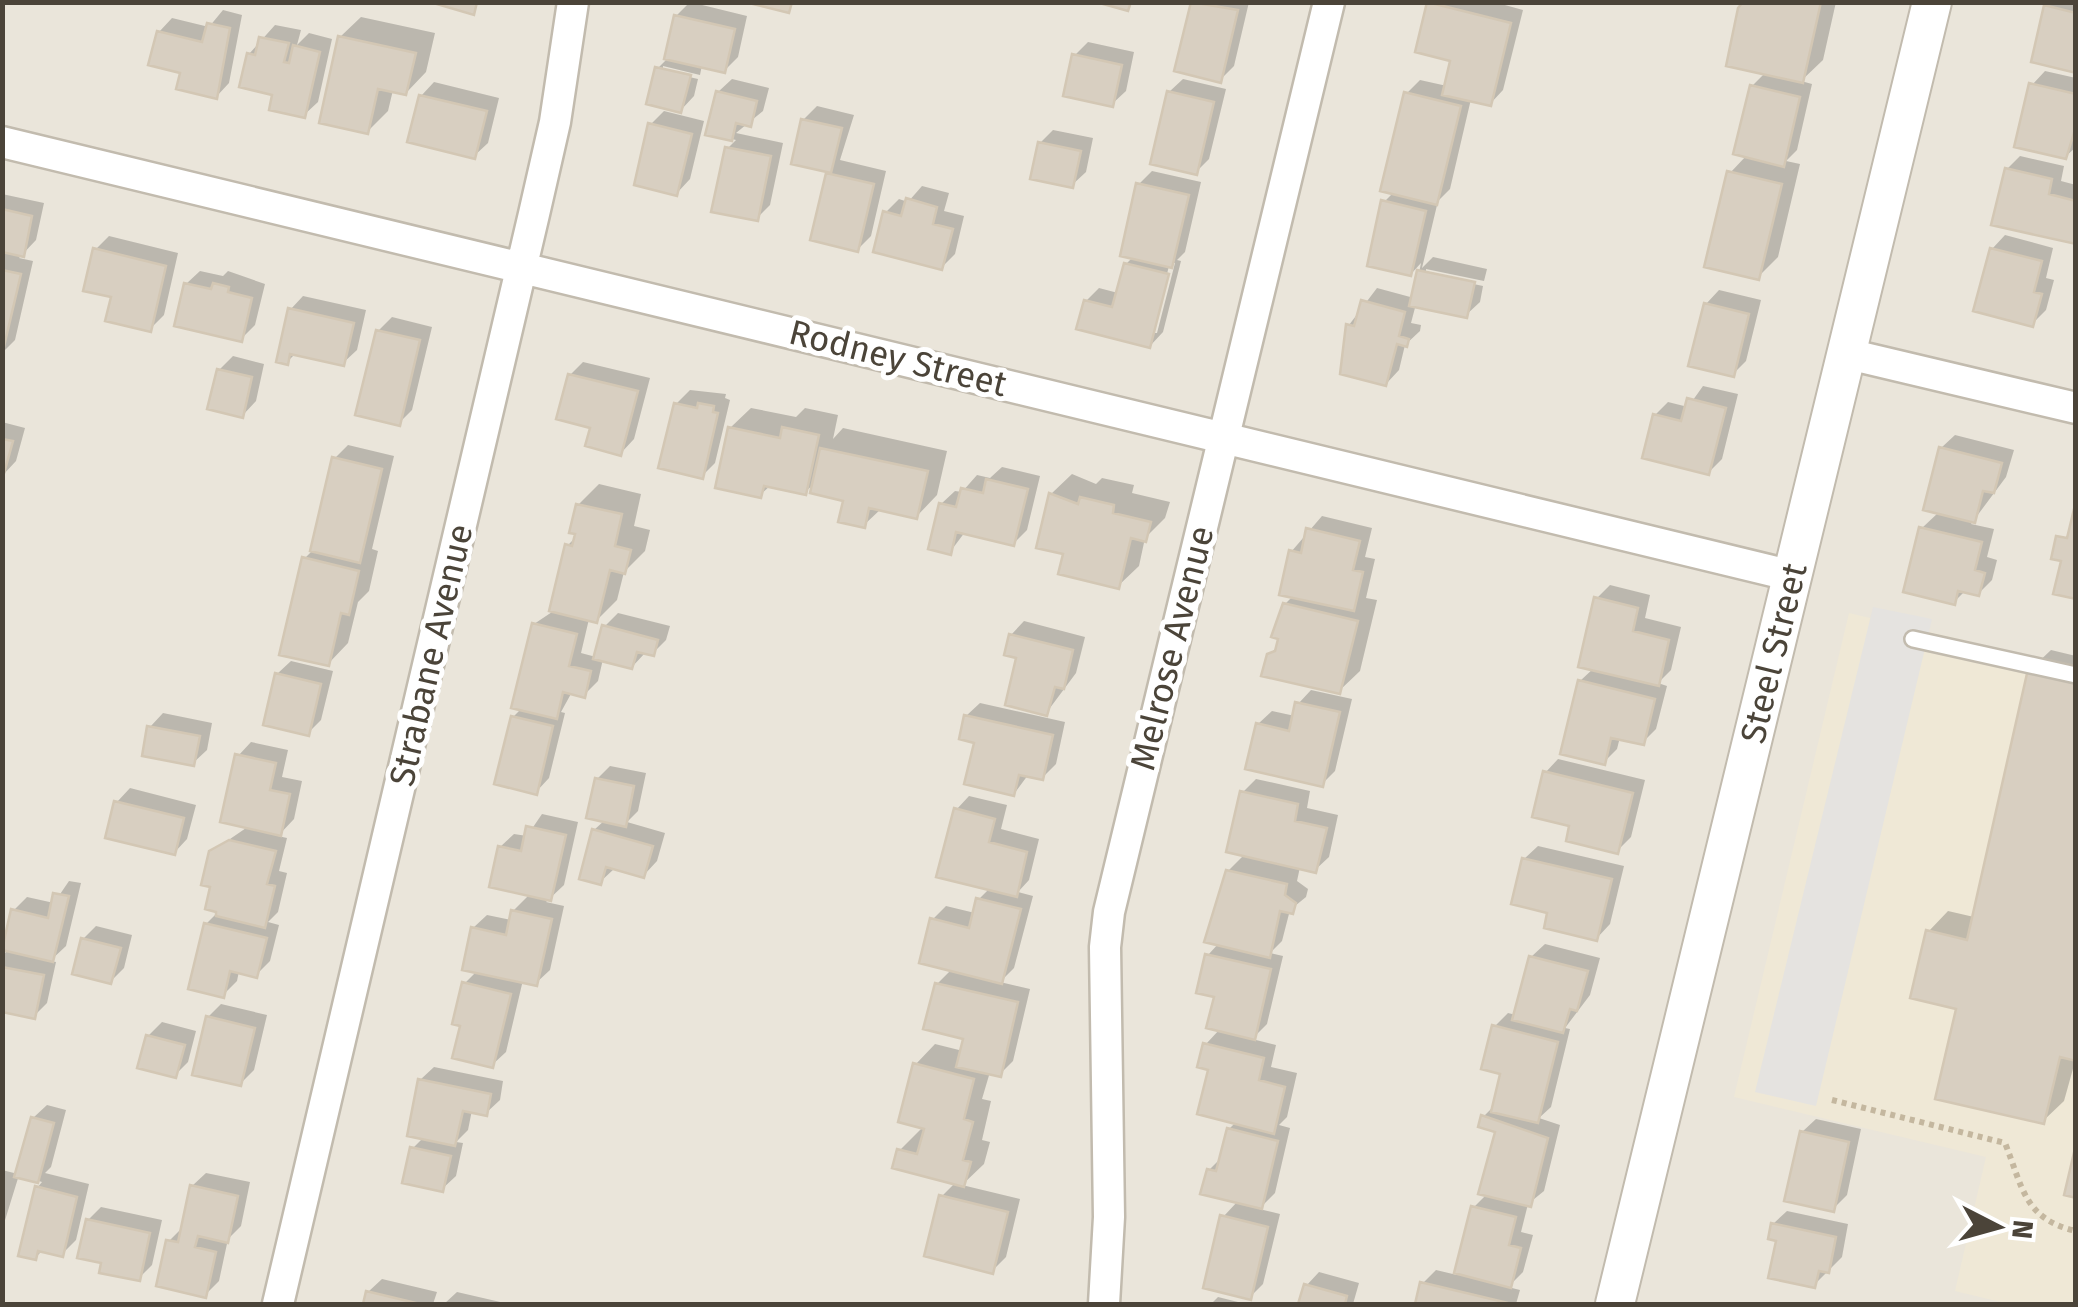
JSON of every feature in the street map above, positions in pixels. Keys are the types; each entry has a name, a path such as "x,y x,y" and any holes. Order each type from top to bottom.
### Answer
{"street":[{"name":"Strabane Avenue","path":"278,1304 555,122 573,2"},
{"name":"Melrose Avenue","path":"1104,1304 1109,1217 1105,946 1108,912 1329,2"},
{"name":"Steel Street","path":"1615,1304 1932,2"},
{"name":"Rodney Street","path":"2,142 1794,576"},
{"path":"1848,354 2076,408"}],"lane":[{"path":"1913,639 2076,675"}],"path":[{"path":"1832,1100 2005,1143 2033,1213 2051,1225 2076,1231"}],"shaded area":[{"path":"3,3 2075,3 2075,1304 3,1304"},
{"path":"1873,607 1932,619 1816,1106 1755,1092"},
{"path":"1849,613 2075,666 2075,1304 2009,1304 1955,1291 1986,1157 1734,1097"}],"building":[{"path":"430,2 477,2 474,15"},
{"path":"745,2 792,2 789,13"},
{"path":"1096,2 1131,2 1128,11"},
{"path":"1191,2 1238,10 1221,83 1174,71"},
{"path":"1427,2 1511,23 1491,106 1442,95 1450,61 1415,52"},
{"path":"1743,2 1821,2 1803,83 1726,66 1738,8"},
{"path":"2044,5 2076,13 2076,73 2031,62"},
{"path":"674,15 735,29 725,73 664,59"},
{"path":"207,23 230,28 217,99 176,89 180,73 148,65 157,31 202,42"},
{"path":"338,36 416,53 406,95 378,89 368,134 319,123"},
{"path":"259,37 289,43 284,62 289,63 293,45 320,52 305,118 269,110 272,95 239,87 247,53 255,55"},
{"path":"1072,54 1122,65 1113,107 1063,96"},
{"path":"655,67 691,75 681,113 646,104"},
{"path":"2029,83 2076,94 2076,126 2066,159 2014,147"},
{"path":"1750,85 1800,97 1784,167 1733,154"},
{"path":"716,91 757,101 751,127 736,123 732,141 705,135"},
{"path":"1167,91 1214,102 1197,175 1150,164"},
{"path":"1404,92 1461,106 1437,205 1380,191"},
{"path":"419,95 487,111 475,159 407,142"},
{"path":"801,119 842,128 831,173 791,164"},
{"path":"648,123 692,134 677,196 634,185"},
{"path":"1038,142 1081,151 1073,188 1030,179"},
{"path":"725,147 771,156 758,221 711,212"},
{"path":"2005,168 2052,179 2049,194 2076,201 2076,244 1991,225"},
{"path":"1727,171 1782,184 1759,280 1704,267"},
{"path":"826,173 874,184 858,252 810,240"},
{"path":"1136,183 1189,195 1172,268 1120,256"},
{"path":"906,198 937,207 933,224 953,229 942,270 873,252 883,211 901,216"},
{"path":"1381,200 1426,211 1411,276 1367,266"},
{"path":"2,209 32,216 24,257 2,252"},
{"path":"93,248 166,266 151,332 105,321 111,297 83,291"},
{"path":"1990,248 2042,261 2034,292 2042,294 2033,327 1973,311"},
{"path":"1124,263 1169,274 1150,348 1076,329 1084,300 1112,307"},
{"path":"2,270 21,274 2,355"},
{"path":"1417,270 1475,282 1467,318 1409,306"},
{"path":"184,283 211,289 213,283 229,287 228,292 252,298 242,342 174,326"},
{"path":"1361,300 1405,312 1399,336 1409,339 1407,347 1397,344 1386,386 1340,374 1346,324 1354,326"},
{"path":"1704,303 1749,314 1734,377 1688,366"},
{"path":"288,308 354,323 344,366 290,354 288,365 276,362"},
{"path":"376,330 420,340 400,426 355,415"},
{"path":"217,369 252,377 243,418 207,409"},
{"path":"568,374 638,391 621,456 585,446 590,428 556,419"},
{"path":"1687,398 1726,408 1709,475 1642,458 1653,414 1681,421"},
{"path":"674,403 697,408 698,403 714,406 713,412 718,413 703,479 658,468"},
{"path":"728,427 780,438 782,427 819,435 806,495 764,486 761,498 715,488"},
{"path":"2,439 13,441 3,477 2,477"},
{"path":"1939,447 2002,463 1994,493 1983,491 1975,523 1923,510"},
{"path":"820,448 928,471 917,519 869,508 865,528 838,522 843,501 810,493"},
{"path":"332,457 382,469 360,563 310,551"},
{"path":"986,479 1028,489 1014,546 956,532 951,555 928,549 939,503 956,507 961,488 983,493"},
{"path":"1049,493 1078,504 1080,497 1114,505 1113,513 1151,522 1146,542 1131,538 1119,589 1058,574 1063,554 1036,548"},
{"path":"576,504 622,514 615,546 631,550 625,574 610,570 597,623 549,611 565,544 572,546 575,534 569,533"},
{"path":"2074,509 2076,599 2053,594 2061,561 2051,559 2056,536 2067,538"},
{"path":"1919,527 1982,542 1975,570 1985,573 1979,596 1958,591 1955,605 1903,592"},
{"path":"1306,528 1360,541 1353,570 1363,572 1354,611 1279,595 1289,550 1301,553"},
{"path":"302,557 359,571 349,615 341,613 329,666 279,655"},
{"path":"1594,597 1638,608 1633,631 1669,640 1659,686 1578,667"},
{"path":"1283,603 1358,621 1340,694 1261,676 1267,654 1275,651 1278,639 1271,637"},
{"path":"532,623 577,634 569,666 591,671 585,698 563,692 557,719 511,708"},
{"path":"602,625 658,640 654,656 637,652 632,669 593,659"},
{"path":"1009,634 1073,650 1064,689 1055,687 1047,716 1005,705 1016,658 1004,655"},
{"path":"2028,669 2076,680 2076,1061 2060,1057 2044,1124 1935,1099 1956,1009 1910,998 1926,930 1967,940"},
{"path":"275,673 321,684 309,736 263,725"},
{"path":"1578,680 1655,699 1644,745 1611,738 1605,765 1560,754"},
{"path":"1295,702 1340,712 1323,787 1245,769 1256,723 1289,731"},
{"path":"964,715 1053,735 1043,780 1019,775 1014,796 964,784 974,743 959,739"},
{"path":"511,716 553,726 537,795 494,784"},
{"path":"147,726 200,736 194,766 142,756"},
{"path":"235,754 276,763 270,790 290,794 281,836 220,822"},
{"path":"1543,771 1633,793 1618,854 1566,841 1569,826 1532,817"},
{"path":"595,778 634,786 626,827 586,818"},
{"path":"1240,791 1298,804 1295,821 1327,828 1316,873 1226,852"},
{"path":"114,801 184,818 175,855 105,838"},
{"path":"954,808 995,819 989,842 1027,852 1017,897 936,877"},
{"path":"526,826 566,835 551,901 489,887 498,846 521,851"},
{"path":"592,829 653,846 644,878 606,867 601,885 579,879"},
{"path":"229,840 276,851 267,884 275,886 265,928 216,916 216,912 205,909 210,887 201,885 209,851"},
{"path":"1522,858 1612,879 1597,941 1544,928 1547,913 1511,904"},
{"path":"1226,870 1287,884 1285,895 1296,903 1293,914 1280,911 1270,958 1204,942"},
{"path":"53,893 69,896 53,962 2,950 11,909 48,918"},
{"path":"976,898 1021,909 1002,984 919,963 930,918 969,928"},
{"path":"511,910 552,919 537,986 462,970 471,927 506,935"},
{"path":"204,923 267,938 257,978 230,971 224,998 188,989"},
{"path":"81,938 121,948 111,984 72,974"},
{"path":"1205,954 1271,969 1255,1040 1206,1028 1214,997 1196,993"},
{"path":"1529,956 1588,971 1577,1011 1570,1009 1563,1033 1512,1020"},
{"path":"2,967 44,975 35,1019 2,1012"},
{"path":"462,982 511,994 493,1068 452,1058 460,1026 452,1024"},
{"path":"935,983 1018,1002 1001,1077 956,1067 963,1039 923,1029"},
{"path":"206,1016 255,1028 241,1086 192,1075"},
{"path":"1492,1025 1558,1042 1538,1123 1491,1112 1500,1074 1481,1069"},
{"path":"146,1035 185,1045 176,1078 137,1068"},
{"path":"1203,1043 1264,1058 1259,1080 1285,1087 1274,1134 1197,1114 1208,1070 1197,1067"},
{"path":"913,1063 974,1079 964,1119 973,1122 963,1160 971,1162 964,1187 892,1168 897,1149 917,1154 924,1129 898,1122"},
{"path":"418,1079 491,1094 487,1116 463,1111 455,1146 407,1136"},
{"path":"1481,1115 1548,1138 1531,1207 1478,1194 1495,1132 1478,1127"},
{"path":"31,1117 54,1123 38,1183 14,1177"},
{"path":"1227,1128 1278,1141 1262,1209 1200,1194 1207,1169 1216,1171"},
{"path":"1800,1131 1849,1142 1834,1212 1784,1201"},
{"path":"2076,1144 2076,1198 2064,1195"},
{"path":"410,1147 451,1156 443,1192 402,1183"},
{"path":"190,1185 238,1196 228,1243 198,1236 195,1247 216,1252 206,1298 156,1286 166,1240 178,1242"},
{"path":"35,1186 77,1197 63,1257 38,1251 36,1260 18,1256"},
{"path":"939,1195 1008,1212 993,1274 924,1256"},
{"path":"1471,1206 1516,1217 1509,1245 1521,1248 1511,1288 1454,1273"},
{"path":"1220,1215 1268,1227 1251,1300 1203,1288"},
{"path":"86,1219 150,1233 140,1281 99,1273 101,1263 77,1258"},
{"path":"1771,1223 1836,1237 1829,1273 1819,1271 1815,1288 1768,1278 1776,1241 1768,1239"},
{"path":"1420,1282 1508,1303 1415,1304"},
{"path":"1304,1284 1347,1296 1345,1304 1298,1304"},
{"path":"366,1291 420,1304 363,1304"}]}
